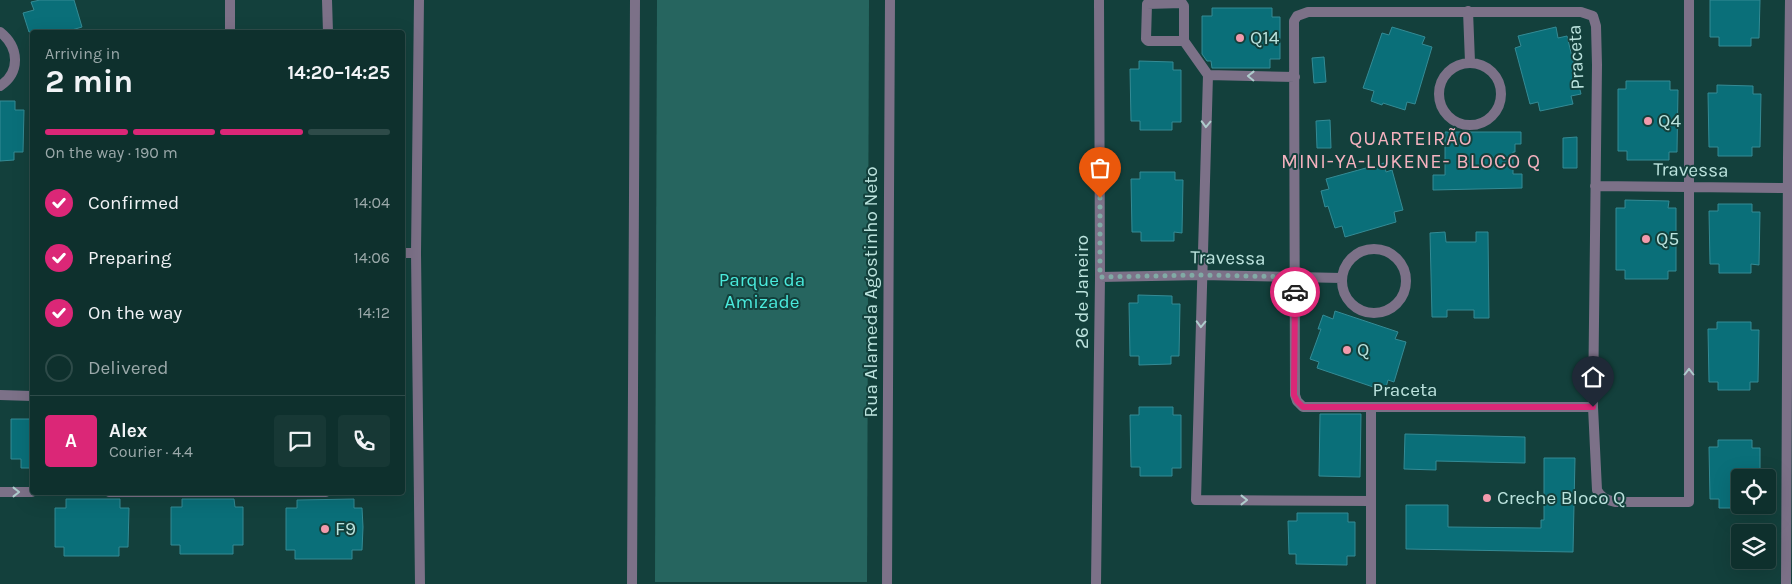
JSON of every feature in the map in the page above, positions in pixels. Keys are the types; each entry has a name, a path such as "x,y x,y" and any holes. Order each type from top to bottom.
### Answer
{"street":[{"path":"230,0 230,30"},
{"path":"327,0 328,30"},
{"path":"420,0 416,253 420,584"},
{"path":"632,584 635,0"},
{"name":"Rua Alameda Agostinho Neto","path":"887,584 890,0"},
{"name":"26 de Janeiro","path":"1096,584 1100,277 1099,0"},
{"path":"1525,0 1525,11"},
{"path":"1593,407 1597,490 1602,497 1616,502 1689,502 1690,0"},
{"path":"1786,584 1790,0"},
{"path":"1184,42 1148,41 1146,39 1147,4 1183,4 1184,42 1208,75 1196,500 1371,501"},
{"path":"1468,11 1470,62"},
{"name":"Praceta","path":"1468,11 1581,12 1593,16 1596,20 1593,407 1303,407 1294,395 1295,77 1293,28 1297,16 1302,13 1468,11"},
{"path":"0,32 9,40 14,50 15,66 11,76 0,86"},
{"path":"1470,62 1481,64 1491,70 1498,79 1501,92 1500,102 1495,113 1487,120 1476,125 1457,123 1443,111 1438,100 1438,89 1442,78 1458,64 1470,62"},
{"path":"1208,75 1295,77"},
{"name":"Travessa","path":"1594,186 1788,188"},
{"path":"1378,250 1389,253 1398,259 1407,281 1404,293 1398,303 1386,311 1375,313 1361,310 1352,304 1343,289 1342,278 1347,266 1354,257 1366,251 1378,250"},
{"path":"405,253 416,253"},
{"name":"Travessa","path":"1100,277 1202,275 1342,278"},
{"path":"0,395 30,396"},
{"path":"1371,408 1371,584"},
{"path":"0,492 30,492"}],"green space":[{"name":"Parque da Amizade","path":"657,0 869,0 867,582 655,582"}],"building":[{"path":"40,0 74,0 82,27 72,30 30,30 29,32 23,13 34,10 31,2"},
{"path":"1710,0 1760,0 1759,38 1751,38 1751,46 1719,46 1719,37 1710,37"},
{"name":"Q14","path":"1212,8 1272,8 1272,17 1280,17 1280,59 1270,59 1270,68 1212,68 1211,61 1207,61 1202,54 1202,16 1212,16"},
{"path":"1392,27 1425,37 1422,44 1432,47 1415,104 1407,102 1405,110 1371,101 1374,91 1363,88 1382,33 1389,35"},
{"path":"1556,27 1558,38 1567,36 1581,94 1571,96 1573,104 1540,111 1538,102 1530,104 1515,48 1521,46 1518,36"},
{"path":"1324,57 1326,82 1314,83 1312,58"},
{"path":"1139,61 1173,62 1173,70 1181,70 1181,122 1172,122 1172,130 1140,130 1140,121 1131,121 1130,69 1139,69"},
{"name":"Q4","path":"1626,81 1670,81 1670,90 1678,90 1677,152 1669,152 1669,160 1627,160 1627,151 1618,151 1618,89 1626,89"},
{"path":"1717,85 1753,86 1753,94 1761,94 1760,147 1752,147 1752,156 1718,156 1718,147 1709,147 1708,93 1717,93"},
{"path":"0,101 15,101 15,110 24,110 23,152 14,152 14,160 0,161"},
{"path":"1330,120 1331,148 1317,148 1316,121"},
{"path":"1445,132 1521,132 1521,144 1515,144 1515,152 1513,152 1513,174 1522,174 1522,188 1433,190 1433,175 1445,175"},
{"path":"1577,137 1577,168 1563,168 1563,138"},
{"path":"1384,163 1386,172 1392,170 1403,210 1394,212 1396,222 1345,237 1342,226 1335,228 1328,206 1325,207 1321,191 1329,189 1326,179"},
{"path":"1140,172 1175,172 1175,180 1183,180 1182,233 1174,232 1174,241 1141,241 1141,232 1132,232 1131,179 1140,179"},
{"name":"Q5","path":"1625,200 1669,201 1668,208 1676,208 1676,271 1668,271 1668,279 1625,279 1625,270 1616,270 1616,208 1625,208"},
{"path":"1718,204 1752,204 1752,212 1760,212 1759,265 1751,264 1751,273 1719,273 1719,264 1710,264 1709,211 1718,211"},
{"path":"1445,232 1446,242 1476,242 1476,232 1488,232 1489,318 1474,318 1474,310 1447,310 1447,317 1432,317 1430,233"},
{"path":"1138,295 1172,296 1172,304 1180,304 1179,356 1171,356 1171,364 1139,365 1139,356 1130,356 1129,303 1138,303"},
{"name":"Q","path":"1335,311 1398,332 1395,339 1406,342 1394,382 1388,380 1385,391 1317,368 1319,362 1310,359 1321,329 1318,329 1323,315 1333,319"},
{"path":"1717,322 1751,322 1751,330 1759,330 1758,382 1750,382 1750,390 1718,390 1718,382 1709,382 1708,329 1717,329"},
{"path":"1139,407 1173,407 1173,415 1181,415 1181,468 1172,468 1172,476 1140,476 1140,467 1131,467 1130,415 1139,415"},
{"path":"1320,414 1361,414 1360,477 1319,476"},
{"path":"11,419 30,419 30,468 21,468 21,459 11,459"},
{"path":"1405,434 1525,437 1525,463 1436,461 1436,470 1404,469"},
{"path":"1718,440 1752,440 1752,448 1760,448 1760,469 1731,469 1731,508 1719,508 1719,499 1710,499 1709,447 1718,447"},
{"path":"1544,458 1575,458 1573,552 1406,549 1406,505 1448,505 1448,527 1541,528 1541,520 1544,520"},
{"path":"66,499 120,499 120,508 129,508 128,547 119,547 119,556 64,556 64,547 55,547 55,508 66,508"},
{"path":"182,499 234,499 235,507 243,507 243,545 233,545 233,554 180,554 180,545 171,545 171,507 182,507"},
{"name":"F9","path":"354,499 354,508 362,508 363,527 362,550 352,550 352,559 295,559 295,550 286,550 286,508 297,508 297,500"},
{"path":"1297,513 1348,513 1348,522 1355,522 1355,556 1347,556 1347,565 1296,564 1296,554 1289,554 1288,521 1297,521"}],"way so far":[{"path":"1100,198 1100,277 1202,275 1294,277 1295,292"}],"place":[{"name":"Q14","path":"1240,38"},
{"name":"Q4","path":"1648,121"},
{"name":"Q5","path":"1646,239"},
{"name":"Q","path":"1347,350"},
{"name":"Creche Bloco Q","path":"1487,498"},
{"name":"F9","path":"325,529"}],"district":[{"name":"QUARTEIRÃO MINI-YA-LUKENE- BLOCO Q","path":"1411,150"}],"route":[{"path":"1295,292 1294,395 1303,407 1593,407"}]}
